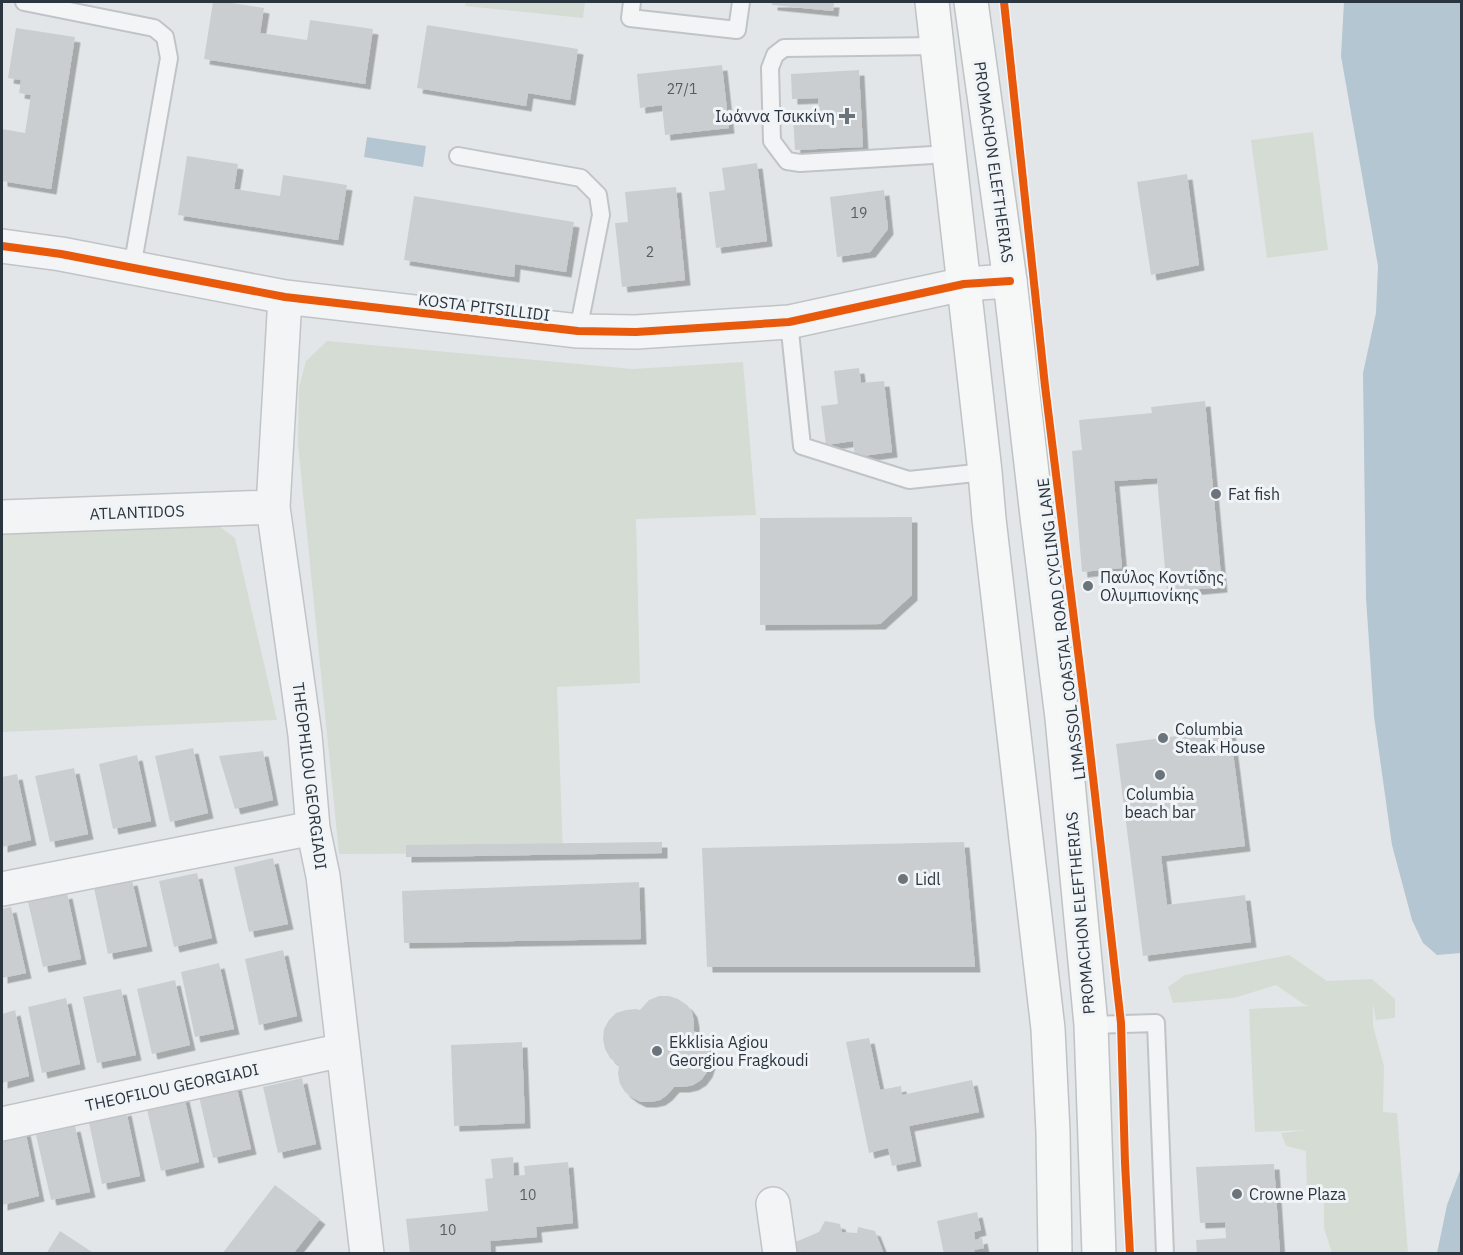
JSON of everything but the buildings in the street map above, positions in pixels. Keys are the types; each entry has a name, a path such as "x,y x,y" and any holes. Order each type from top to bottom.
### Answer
{"main road":[{"path":"932,2 1048,1029 1055,1254"},
{"name":"PROMACHON ELEFTHERIAS","path":"971,2 1010,281 1062,718 1091,1025 1099,1254"}],"street":[{"name":"KOSTA PITSILLIDI","path":"2,246 62,254 285,297 578,332 636,332 789,322 964,284 1010,281"},
{"name":"THEOPHILOU GEORGIADI","path":"285,297 273,507 305,735 313,828 323,876 367,1254"},
{"name":"ATLANTIDOS","path":"2,517 273,507"},
{"path":"2,889 313,828"},
{"name":"THEOFILOU GEORGIADI","path":"2,1124 343,1050"},
{"path":"773,1204 780,1254"}],"lane":[{"path":"24,2 154,28 165,37 169,58 132,268"},
{"path":"632,2 630,18 737,30 741,2"},
{"path":"937,46 784,48 775,55 770,68 772,141 787,161 800,163 949,154"},
{"path":"458,156 581,178 598,195 601,215 578,332"},
{"path":"789,322 802,446 909,480 985,472"},
{"path":"1091,1025 1156,1023 1165,1254"}],"shaded area":[{"path":"466,2 585,2 583,18 465,6"},
{"path":"1313,132 1328,250 1267,258 1251,140"},
{"path":"327,341 633,369 743,362 756,515 636,519 640,683 557,687 563,853 339,854 298,444 299,387 306,361"},
{"path":"214,522 235,538 277,720 2,732 2,525"},
{"path":"1289,955 1327,981 1372,979 1395,999 1395,1018 1376,1020 1373,1004 1373,1026 1384,1066 1383,1112 1397,1113 1408,1253 1332,1253 1324,1228 1324,1200 1307,1199 1306,1151 1286,1146 1281,1133 1309,1130 1255,1132 1249,1009 1308,1005 1276,985 1234,998 1173,1003 1168,987 1185,975"}],"water":[{"path":"1344,2 1461,2 1461,953 1437,955 1423,943 1412,920 1392,845 1374,716 1366,598 1363,373 1376,313 1378,266 1341,56"},
{"path":"367,137 426,146 423,167 364,157"},
{"path":"1461,1168 1461,1253 1437,1253 1447,1205"}],"cycle path":[{"name":"LIMASSOL COASTAL ROAD CYCLING LANE","path":"1004,2 1045,386 1121,1023 1130,1254"},
{"path":"2,246 61,254 285,297 578,331 636,332 789,322 964,284 1010,281"}],"place":[{"name":"Ιωάννα Τσικκίνη","path":"847,116"},
{"name":"Fat fish","path":"1216,494"},
{"name":"Παύλος Κοντίδης Ολυμπιονίκης","path":"1088,586"},
{"name":"Columbia Steak House","path":"1163,738"},
{"name":"Columbia beach bar","path":"1160,775"},
{"name":"Lidl","path":"903,879"},
{"name":"Ekklisia Agiou Georgiou Fragkoudi","path":"657,1051"},
{"name":"Crowne Plaza","path":"1237,1194"}]}
